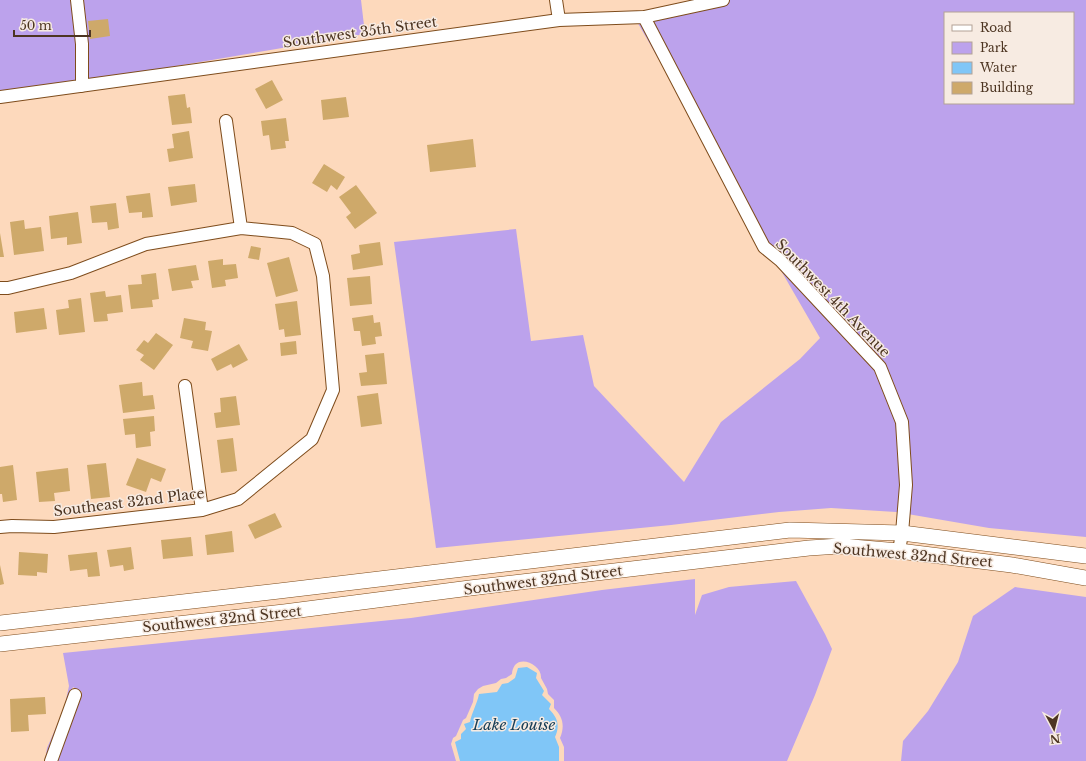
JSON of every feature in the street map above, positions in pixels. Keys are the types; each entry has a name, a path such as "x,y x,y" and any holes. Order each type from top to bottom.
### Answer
{"main road":[{"name":"Southwest 32nd Street","path":"0,623 295,590 790,530 902,533 1086,556"},
{"name":"Southwest 32nd Street","path":"0,644 284,612 470,588 809,548 840,546 899,551 1012,565 1086,578"}],"street":[{"path":"77,0 82,44 82,86"},
{"path":"556,0 559,20"},
{"name":"Southwest 35th Street","path":"0,97 559,20 644,17 723,0"},
{"name":"Southwest 4th Avenue","path":"644,17 764,247 780,260 880,367 902,422 906,486 899,551"},
{"path":"0,288 8,288 71,273 146,244 241,228 226,121"},
{"name":"Southeast 32nd Place","path":"0,527 54,527 202,510 238,499 312,439 333,390 323,276 315,244 292,233 241,228"},
{"path":"185,386 202,510"},
{"path":"51,761 75,695"}],"green space":[{"path":"0,0 361,0 365,34 0,96"},
{"path":"720,0 1086,0 1086,537 989,528 896,512 831,508 779,512 671,525 436,548 394,242 516,229 531,341 583,335 594,386 684,482 721,422 800,359 820,338 632,13"},
{"path":"695,579 695,615 702,595 729,587 796,581 825,634 832,649 815,695 787,761 564,761 564,747 560,738 563,726 561,718 554,708 554,700 548,694 535,666 527,662 518,662 515,665 512,674 496,683 483,686 474,694 473,702 466,718 463,720 451,744 456,761 57,761 82,692 73,687 45,761 47,748 64,709 69,686 63,653 411,618 602,590"},
{"path":"1015,587 1086,597 1086,761 901,761 903,741 928,711 958,662 973,616"}],"water":[{"name":"Lake Louise","path":"527,667 537,673 536,678 544,691 542,695 551,704 549,709 556,719 558,726 555,737 559,747 559,761 460,761 455,742 461,739 461,734 466,729 464,724 470,722 479,694 497,692 502,684 508,683 515,678 518,668"}],"building":[{"path":"108,19 110,36 90,39 88,21"},
{"path":"272,80 283,100 266,109 255,89"},
{"path":"185,94 187,108 190,107 192,123 172,125 168,96"},
{"path":"346,97 349,117 323,120 321,100"},
{"path":"286,118 289,141 285,141 286,148 271,150 269,135 263,136 261,121"},
{"path":"189,131 193,158 169,162 167,149 174,148 172,134"},
{"path":"473,139 476,167 430,172 427,145"},
{"path":"324,164 345,177 337,190 331,185 327,192 312,183"},
{"path":"195,184 197,202 171,206 168,187"},
{"path":"356,185 377,213 355,229 346,217 351,213 339,197"},
{"path":"150,193 153,217 142,218 142,212 129,213 126,196"},
{"path":"116,203 119,228 108,230 107,222 92,223 90,206"},
{"path":"78,212 82,243 67,245 67,237 51,239 49,216"},
{"path":"24,220 25,229 41,227 44,251 14,255 10,222"},
{"path":"0,233 4,257 0,257"},
{"path":"380,242 383,265 353,270 351,255 360,253 359,245"},
{"path":"251,246 261,248 259,260 248,258"},
{"path":"289,257 298,291 276,297 267,263"},
{"path":"223,259 223,265 236,264 238,278 225,280 226,286 212,288 208,261"},
{"path":"196,265 199,280 191,281 193,288 172,291 168,269"},
{"path":"156,273 159,299 152,300 153,307 131,309 128,285 142,284 141,275"},
{"path":"370,276 372,304 350,306 347,278"},
{"path":"105,291 106,297 121,295 123,312 107,314 108,321 94,322 90,293"},
{"path":"81,298 85,332 59,335 56,310 69,308 68,300"},
{"path":"297,301 301,335 285,337 284,329 279,330 275,304"},
{"path":"44,308 47,329 16,333 14,312"},
{"path":"373,315 374,323 380,322 382,336 375,337 376,344 362,346 360,331 354,331 352,318"},
{"path":"184,318 206,322 205,330 212,331 208,351 191,348 193,341 180,338"},
{"path":"156,333 173,345 154,370 140,360 144,355 136,350 144,340 148,343"},
{"path":"296,341 297,354 281,356 280,343"},
{"path":"239,344 248,360 233,368 231,364 217,371 211,359"},
{"path":"384,353 387,384 361,386 359,373 367,372 365,355"},
{"path":"142,382 143,396 153,395 155,409 123,413 119,385"},
{"path":"378,393 382,424 361,427 357,396"},
{"path":"236,396 240,425 216,428 214,413 221,412 220,398"},
{"path":"154,416 155,431 150,432 151,446 136,448 135,434 125,435 123,419"},
{"path":"233,438 237,471 221,473 217,440"},
{"path":"137,458 166,469 161,482 151,478 146,492 126,485"},
{"path":"106,463 110,497 91,499 87,465"},
{"path":"13,465 17,500 3,502 2,494 0,494 0,467"},
{"path":"68,468 70,491 54,493 55,501 39,502 36,472"},
{"path":"275,513 282,527 255,539 248,525"},
{"path":"232,531 234,552 207,555 205,535"},
{"path":"191,537 193,556 163,559 161,540"},
{"path":"131,547 134,569 124,571 123,565 110,567 107,550"},
{"path":"19,552 48,554 47,573 37,572 37,576 18,575"},
{"path":"97,552 100,576 88,577 87,569 70,571 68,555"},
{"path":"0,565 4,584 0,585"},
{"path":"45,697 46,714 28,715 29,731 11,732 10,699"}]}
